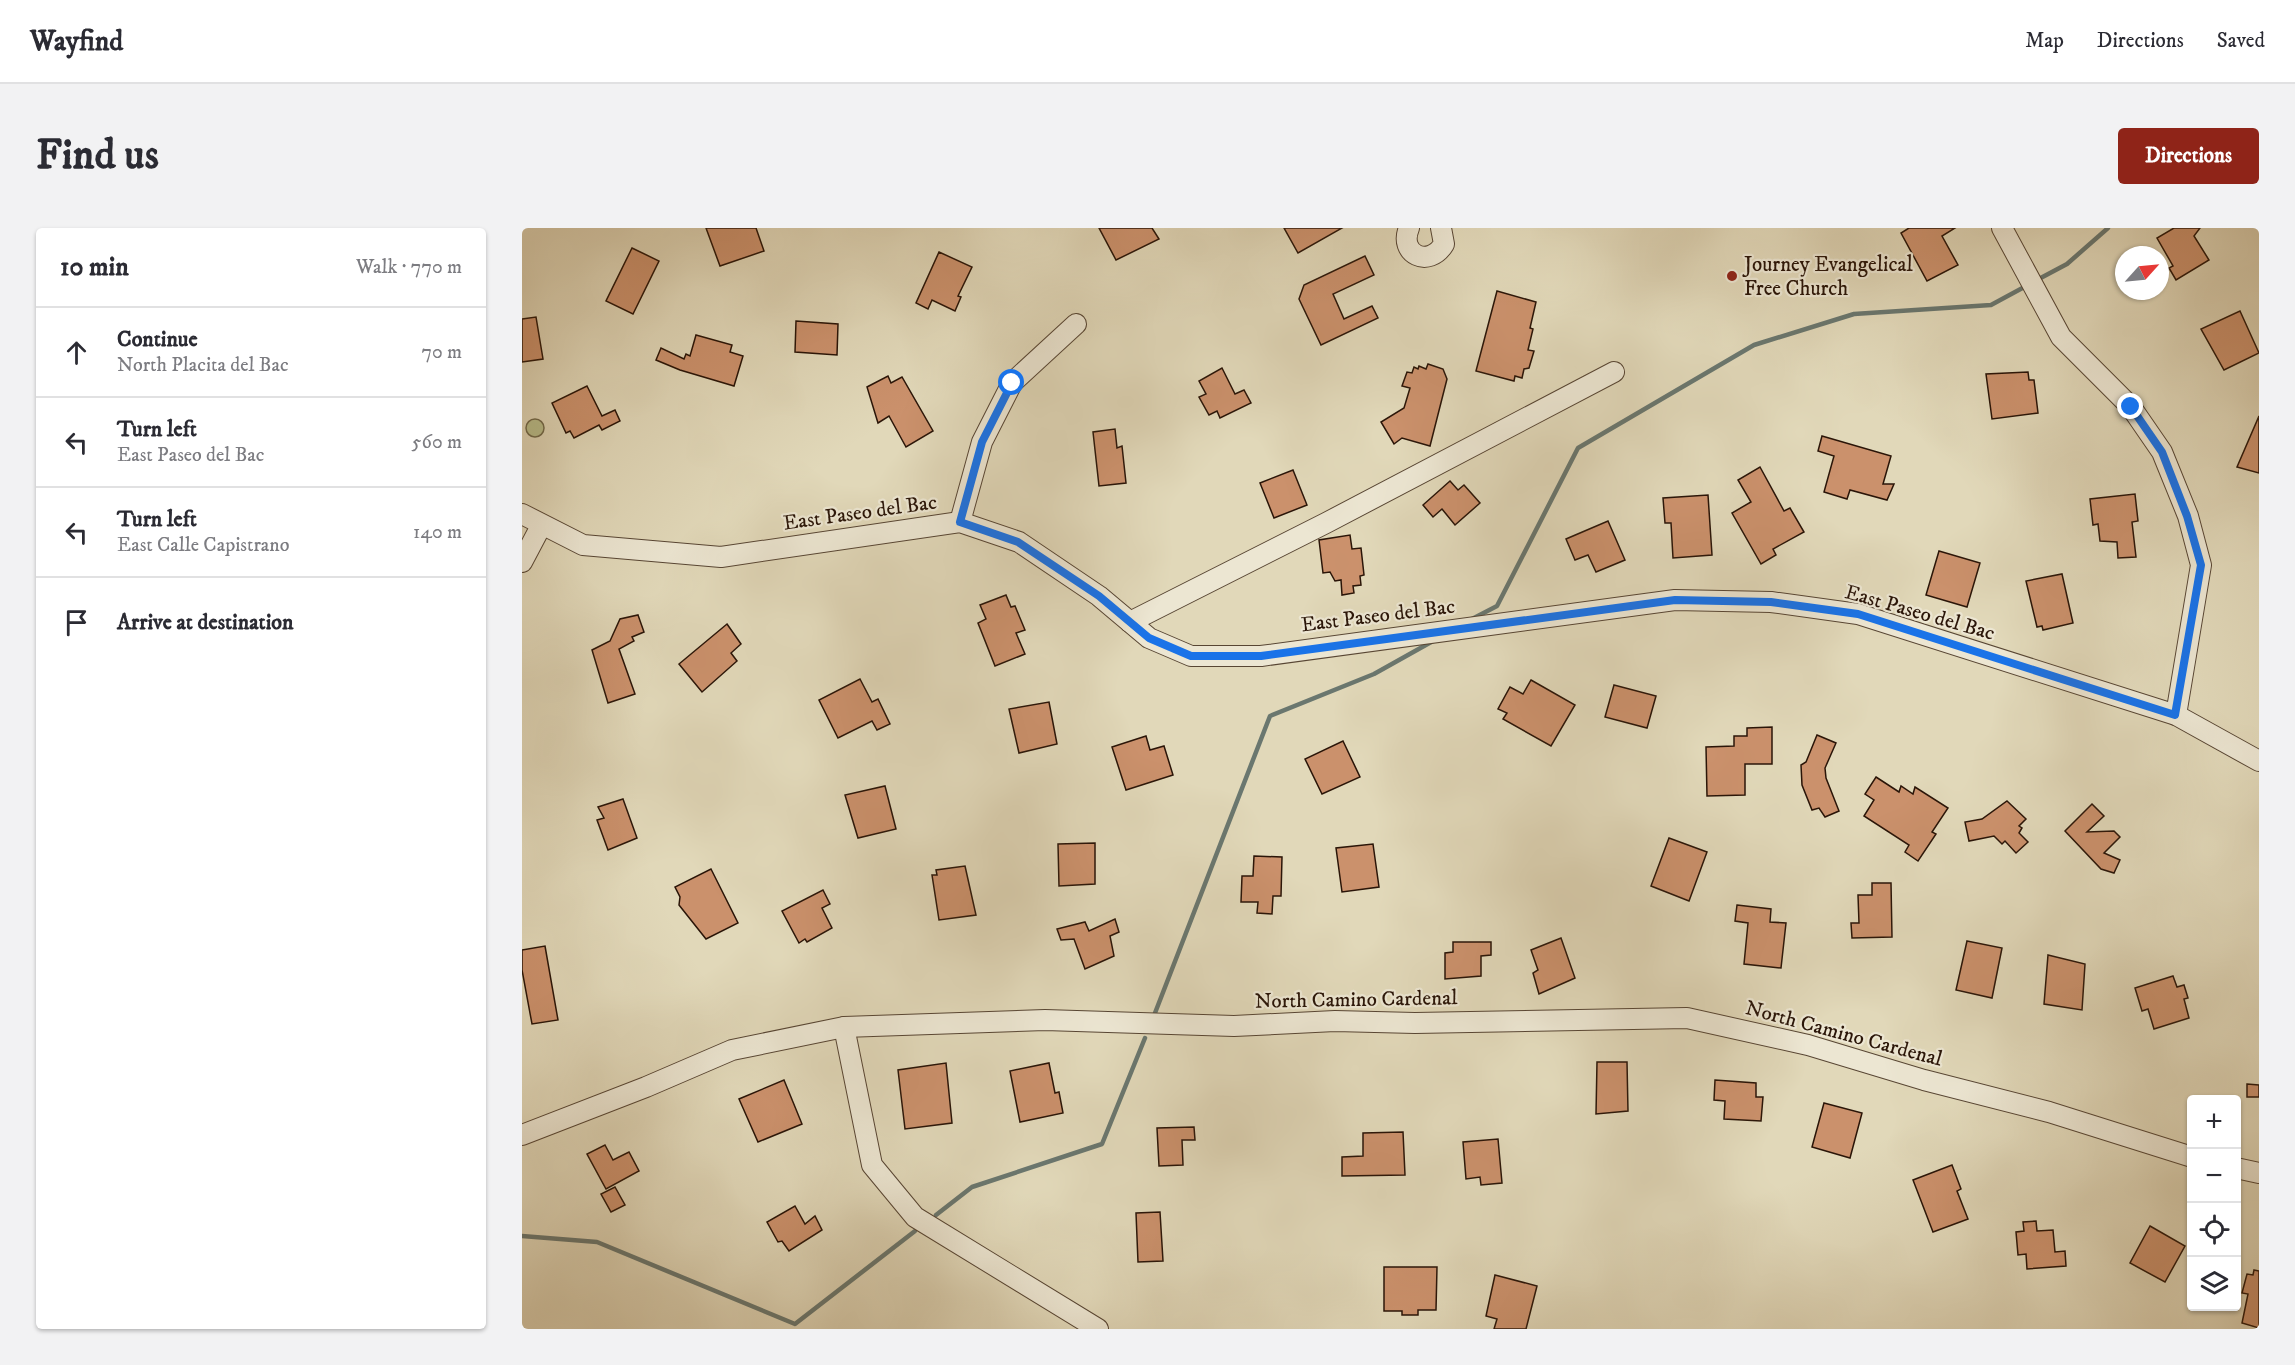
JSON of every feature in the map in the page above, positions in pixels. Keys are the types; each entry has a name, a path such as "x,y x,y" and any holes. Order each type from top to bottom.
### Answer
{"street":[{"path":"1409,228 1406,239 1408,247 1416,255 1427,258 1434,256 1444,244 1442,228"},
{"path":"2002,228 2061,337 2131,407 2162,452 2187,516 2201,565 2175,715"},
{"path":"960,522 982,442 1012,383 1076,324"},
{"path":"1130,622 1316,528 1614,372"},
{"name":"East Paseo del Bac","path":"522,514 541,526 584,545 721,557 960,522 1018,542 1096,594 1149,638 1191,656 1261,656 1675,600 1771,602 1858,614 2175,715 2259,761"},
{"path":"522,562 541,526"},
{"name":"North Camino Cardenal","path":"522,1135 646,1088 732,1050 844,1027 1045,1020 1234,1026 1335,1021 1415,1023 1687,1018 1808,1045 1924,1080 2049,1112 2187,1154"},
{"path":"844,1027 872,1165 908,1208 915,1216 1098,1329"},
{"path":"2241,1169 2259,1173"}],"green space":[{"path":"531,419 539,419 544,424 542,435 531,437 526,432 526,424"}],"building":[{"path":"706,228 756,228 764,251 720,266"},
{"path":"1099,228 1152,228 1159,239 1116,260"},
{"path":"1284,228 1342,228 1298,253"},
{"path":"1909,228 1955,228 1942,236 1958,265 1927,281 1901,233"},
{"path":"2174,228 2200,228 2194,236 2209,260 2176,280 2169,268 2173,266 2169,259 2169,246 2162,246 2157,238"},
{"path":"632,248 659,261 633,314 606,301"},
{"path":"939,252 972,267 958,296 961,297 955,311 932,300 928,309 916,303"},
{"path":"1365,256 1374,275 1333,294 1344,319 1372,306 1378,318 1321,345 1299,299 1304,285"},
{"path":"1497,291 1536,302 1528,350 1534,351 1529,368 1524,369 1522,378 1515,376 1514,381 1476,371"},
{"path":"2240,311 2259,353 2224,370 2201,329"},
{"path":"536,317 543,359 522,362 522,319"},
{"path":"796,321 838,324 837,355 795,352"},
{"path":"696,335 732,345 730,352 743,356 734,386 680,370 656,360 661,348 684,359 686,354 690,356"},
{"path":"1428,364 1443,369 1447,379 1430,446 1402,438 1394,444 1381,422 1404,408 1410,388 1402,386 1407,372 1412,373 1414,367 1418,369 1419,366 1426,369"},
{"path":"1222,368 1235,394 1244,390 1251,403 1220,418 1217,411 1209,415 1199,397 1206,394 1199,381"},
{"path":"2028,372 2029,380 2034,380 2038,413 1992,419 1986,374"},
{"path":"888,376 891,383 902,377 933,431 906,447 889,416 878,423 867,387"},
{"path":"587,386 602,416 615,410 620,421 602,430 599,425 574,438 570,431 566,433 552,403"},
{"path":"2259,416 2259,473 2237,467"},
{"path":"1115,429 1117,448 1122,446 1126,483 1099,486 1093,432"},
{"path":"1822,436 1891,456 1883,484 1894,484 1887,500 1850,490 1847,499 1824,492 1834,456 1818,451"},
{"path":"1760,467 1784,511 1790,508 1804,532 1773,549 1776,555 1761,564 1732,513 1751,502 1738,480"},
{"path":"1293,470 1307,505 1274,518 1260,483"},
{"path":"1450,481 1458,490 1464,485 1480,503 1455,525 1442,509 1433,517 1423,505"},
{"path":"2135,494 2138,521 2132,522 2136,557 2118,558 2117,542 2100,541 2098,524 2093,525 2090,499"},
{"path":"1708,495 1712,555 1673,558 1671,523 1665,523 1663,498"},
{"path":"1608,521 1625,560 1596,572 1588,555 1575,560 1566,539"},
{"path":"1350,535 1352,549 1361,548 1364,575 1360,576 1361,585 1353,586 1354,593 1342,595 1341,580 1335,581 1330,572 1323,573 1319,540"},
{"path":"1939,551 1980,563 1967,607 1926,595"},
{"path":"2062,574 2073,623 2043,630 2042,626 2037,627 2026,581"},
{"path":"1006,595 1011,607 1015,606 1025,630 1016,633 1025,654 995,666 978,623 986,619 980,605"},
{"path":"638,615 644,632 632,637 634,641 619,649 635,694 608,703 592,650 610,641 620,619"},
{"path":"727,624 741,644 731,653 737,661 702,692 679,664"},
{"path":"860,679 872,702 878,699 890,724 877,730 872,721 838,738 819,700"},
{"path":"1531,680 1575,705 1551,746 1503,719 1507,713 1498,709 1510,687 1523,694"},
{"path":"1614,685 1656,696 1647,728 1605,717"},
{"path":"1049,702 1057,744 1019,753 1009,709"},
{"path":"1772,727 1772,764 1745,764 1745,795 1707,796 1706,747 1734,746 1734,736 1747,736 1747,728"},
{"path":"1817,735 1836,743 1825,768 1826,778 1839,811 1825,817 1819,808 1812,810 1802,785 1801,765 1806,762"},
{"path":"1146,736 1150,750 1164,746 1173,775 1126,790 1112,747"},
{"path":"1343,741 1360,777 1322,794 1305,759"},
{"path":"1876,777 1899,792 1901,786 1913,794 1915,787 1948,808 1932,832 1936,834 1918,861 1905,852 1909,845 1864,816 1874,800 1865,794"},
{"path":"885,786 896,829 858,838 845,795"},
{"path":"623,799 637,838 608,850 597,820 604,818 598,807"},
{"path":"2007,801 2026,819 2019,826 2022,828 2019,833 2028,842 2016,853 2005,841 2002,844 1994,836 1969,841 1965,822 1982,819"},
{"path":"2092,804 2104,816 2087,832 2114,831 2120,837 2104,853 2120,860 2114,873 2101,869 2065,831"},
{"path":"1669,838 1707,852 1689,901 1651,886"},
{"path":"1095,843 1095,884 1059,886 1058,844"},
{"path":"1373,844 1379,887 1342,892 1336,848"},
{"path":"1254,856 1282,857 1281,896 1273,896 1272,914 1257,913 1258,902 1241,902 1242,876 1253,876"},
{"path":"965,866 976,915 939,920 932,875 937,875 936,870"},
{"path":"711,869 738,923 706,939 679,905 680,897 675,887"},
{"path":"1872,883 1891,883 1892,937 1852,938 1851,923 1859,923 1858,895 1872,895"},
{"path":"823,890 830,904 822,908 832,928 807,942 805,939 799,943 782,911"},
{"path":"1737,905 1771,909 1770,922 1786,923 1781,968 1744,964 1748,923 1735,921"},
{"path":"1115,919 1119,932 1110,936 1114,956 1085,969 1074,939 1061,940 1057,929 1085,922 1089,931"},
{"path":"1561,938 1575,978 1539,994 1533,973 1538,970 1531,950"},
{"path":"1967,941 2002,948 1992,998 1956,990"},
{"path":"1453,942 1491,942 1491,955 1481,956 1481,976 1445,979 1445,953 1453,952"},
{"path":"545,946 558,1020 532,1024 522,970 522,950"},
{"path":"2048,955 2085,964 2082,1010 2044,1004"},
{"path":"2173,976 2177,987 2184,985 2188,998 2184,999 2189,1018 2154,1029 2148,1009 2142,1011 2135,988"},
{"path":"1597,1062 1627,1062 1628,1111 1596,1114"},
{"path":"946,1063 952,1123 905,1129 898,1070"},
{"path":"1049,1063 1055,1093 1059,1092 1063,1113 1020,1122 1010,1071"},
{"path":"784,1080 802,1124 758,1142 739,1099"},
{"path":"1715,1080 1756,1083 1756,1097 1763,1097 1761,1121 1724,1119 1725,1101 1714,1100"},
{"path":"2247,1084 2259,1085 2259,1097 2247,1097"},
{"path":"1824,1103 1862,1113 1850,1158 1812,1147"},
{"path":"1194,1127 1195,1140 1182,1140 1183,1165 1159,1166 1157,1128"},
{"path":"1403,1132 1405,1175 1342,1176 1342,1157 1363,1156 1363,1133"},
{"path":"1498,1139 1502,1183 1481,1185 1480,1177 1466,1179 1463,1142"},
{"path":"605,1145 613,1160 629,1152 639,1171 606,1189 587,1154"},
{"path":"1952,1165 1961,1189 1957,1191 1968,1219 1933,1232 1913,1180"},
{"path":"615,1187 625,1205 611,1212 601,1194"},
{"path":"795,1206 805,1224 815,1216 822,1230 789,1251 782,1241 778,1242 767,1222"},
{"path":"1160,1212 1163,1261 1138,1262 1136,1213"},
{"path":"2036,1221 2037,1231 2053,1230 2055,1252 2065,1251 2066,1266 2027,1269 2026,1254 2018,1255 2016,1232 2024,1231 2023,1222"},
{"path":"2150,1226 2185,1246 2165,1282 2130,1263"},
{"path":"1384,1267 1437,1267 1436,1310 1418,1310 1418,1315 1402,1315 1402,1311 1384,1311"},
{"path":"2254,1270 2259,1271 2259,1328 2242,1323 2248,1294 2242,1293 2247,1274 2253,1275"},
{"path":"1495,1275 1537,1286 1526,1329 1494,1329 1497,1319 1486,1316"}],"waterway":[{"path":"2035,281 2067,264 2108,228"},
{"path":"1472,619 1497,606 1578,448 1754,345 1854,314 1991,305 2028,285"},
{"path":"1155,1013 1270,716 1374,674 1433,641"},
{"path":"936,1215 972,1187 1102,1144 1145,1038"},
{"path":"522,1236 597,1242 795,1324 915,1231"}],"place":[{"name":"Journey Evangelical Free Church","path":"1732,276"}],"route":[{"path":"1012,383 982,442 960,522 1018,542 1099,596 1149,638 1191,656 1261,656 1318,646 1515,623 1575,612 1675,600 1771,602 1858,614 1953,643 2056,679 2175,715 2201,565 2187,516 2162,452 2131,407"}]}
